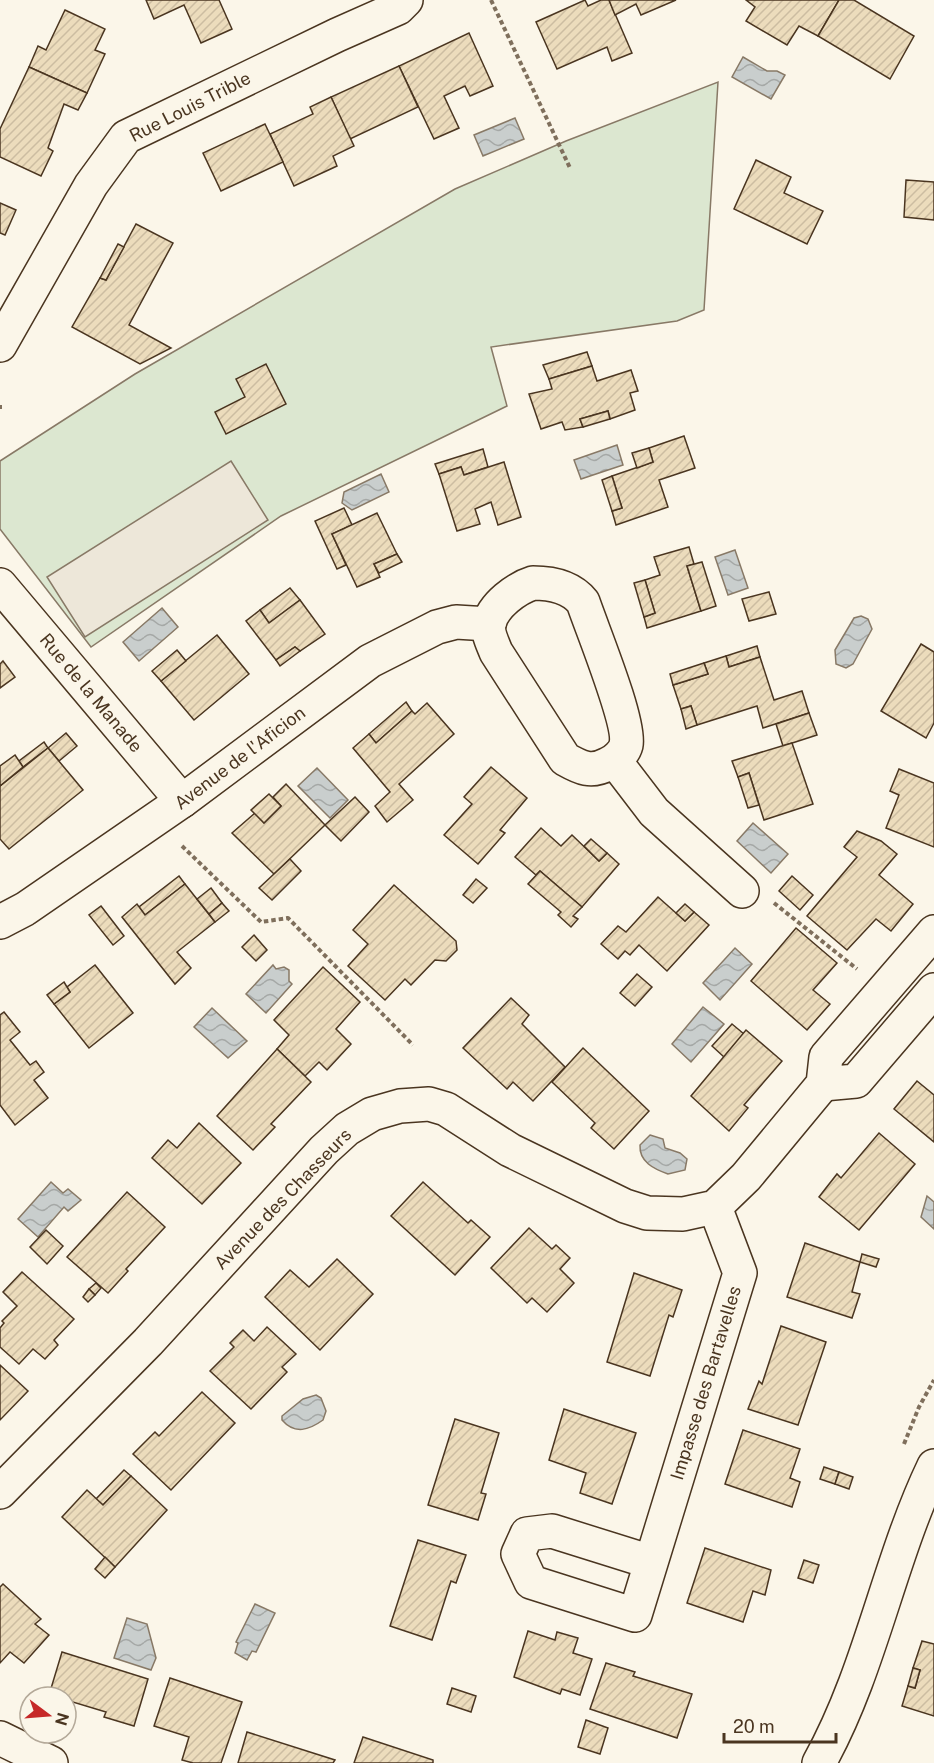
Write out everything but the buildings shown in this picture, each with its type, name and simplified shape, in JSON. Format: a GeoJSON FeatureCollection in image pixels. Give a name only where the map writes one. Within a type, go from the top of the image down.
{"type":"FeatureCollection","features":[{"type":"Feature","properties":{"kind":"street","name":"Rue Louis Trible"},"geometry":{"type":"LineString","coordinates":[[0,345],[91,185],[126,137],[337,34],[398,8],[406,0]]}},
{"type":"Feature","properties":{"kind":"street"},"geometry":{"type":"LineString","coordinates":[[533,583],[551,583],[577,595],[584,602],[625,723],[626,745],[615,761],[598,769],[583,770],[565,759],[496,652],[489,624],[502,603],[523,586],[533,583]]}},
{"type":"Feature","properties":{"kind":"street","name":"Rue de la Manade"},"geometry":{"type":"LineString","coordinates":[[0,585],[182,801]]}},
{"type":"Feature","properties":{"kind":"street","name":"Avenue de l'Aficion"},"geometry":{"type":"LineString","coordinates":[[0,922],[26,909],[182,801],[370,661],[437,627],[456,622],[489,624]]}},
{"type":"Feature","properties":{"kind":"street"},"geometry":{"type":"LineString","coordinates":[[615,761],[654,812],[742,891]]}},
{"type":"Feature","properties":{"kind":"street"},"geometry":{"type":"LineString","coordinates":[[715,1207],[746,1177],[823,1084],[826,1057],[934,932]]}},
{"type":"Feature","properties":{"kind":"street"},"geometry":{"type":"LineString","coordinates":[[823,1084],[856,1081],[934,990]]}},
{"type":"Feature","properties":{"kind":"street","name":"Avenue des Chasseurs"},"geometry":{"type":"LineString","coordinates":[[0,1492],[148,1342],[324,1150],[347,1129],[372,1114],[414,1104],[446,1109],[510,1150],[625,1206],[647,1213],[683,1214],[715,1207]]}},
{"type":"Feature","properties":{"kind":"street","name":"Impasse des Bartavelles"},"geometry":{"type":"LineString","coordinates":[[651,1562],[740,1273],[715,1207]]}},
{"type":"Feature","properties":{"kind":"street"},"geometry":{"type":"LineString","coordinates":[[819,1763],[840,1726],[894,1561],[934,1466]]}},
{"type":"Feature","properties":{"kind":"street"},"geometry":{"type":"LineString","coordinates":[[0,1738],[51,1763]]}},
{"type":"Feature","properties":{"kind":"path"},"geometry":{"type":"LineString","coordinates":[[491,0],[570,168]]}},
{"type":"Feature","properties":{"kind":"path"},"geometry":{"type":"LineString","coordinates":[[155,820],[261,922],[288,918],[412,1045]]}},
{"type":"Feature","properties":{"kind":"path"},"geometry":{"type":"LineString","coordinates":[[742,891],[765,897],[882,990]]}},
{"type":"Feature","properties":{"kind":"green space"},"geometry":{"type":"Polygon","coordinates":[[[718,82],[704,310],[677,321],[491,347],[507,406],[281,516],[91,647],[0,529],[0,461],[135,374],[455,189],[566,141],[718,82]]]}},
{"type":"Feature","properties":{"kind":"shaded area"},"geometry":{"type":"Polygon","coordinates":[[[231,461],[268,520],[85,637],[47,577],[231,461]]]}},
{"type":"Feature","properties":{"kind":"water"},"geometry":{"type":"Polygon","coordinates":[[[743,57],[767,71],[777,71],[785,75],[771,99],[732,77],[743,57]]]}},
{"type":"Feature","properties":{"kind":"water"},"geometry":{"type":"Polygon","coordinates":[[[515,118],[524,139],[483,156],[474,135],[515,118]]]}},
{"type":"Feature","properties":{"kind":"water"},"geometry":{"type":"Polygon","coordinates":[[[617,445],[623,465],[581,479],[574,460],[617,445]]]}},
{"type":"Feature","properties":{"kind":"water"},"geometry":{"type":"Polygon","coordinates":[[[381,474],[389,492],[352,510],[342,503],[344,492],[381,474]]]}},
{"type":"Feature","properties":{"kind":"water"},"geometry":{"type":"Polygon","coordinates":[[[735,550],[748,588],[728,595],[715,557],[735,550]]]}},
{"type":"Feature","properties":{"kind":"water"},"geometry":{"type":"Polygon","coordinates":[[[162,608],[178,627],[139,661],[123,642],[162,608]]]}},
{"type":"Feature","properties":{"kind":"water"},"geometry":{"type":"Polygon","coordinates":[[[861,616],[868,619],[872,629],[853,664],[846,668],[836,664],[835,650],[854,618],[861,616]]]}},
{"type":"Feature","properties":{"kind":"water"},"geometry":{"type":"Polygon","coordinates":[[[317,768],[348,800],[330,818],[298,786],[317,768]]]}},
{"type":"Feature","properties":{"kind":"water"},"geometry":{"type":"Polygon","coordinates":[[[753,823],[788,854],[771,873],[737,841],[753,823]]]}},
{"type":"Feature","properties":{"kind":"water"},"geometry":{"type":"Polygon","coordinates":[[[735,948],[752,964],[720,1000],[703,983],[735,948]]]}},
{"type":"Feature","properties":{"kind":"water"},"geometry":{"type":"Polygon","coordinates":[[[273,965],[276,969],[284,967],[289,970],[289,981],[292,984],[266,1013],[246,994],[273,965]]]}},
{"type":"Feature","properties":{"kind":"water"},"geometry":{"type":"Polygon","coordinates":[[[703,1007],[724,1024],[691,1062],[672,1044],[703,1007]]]}},
{"type":"Feature","properties":{"kind":"water"},"geometry":{"type":"Polygon","coordinates":[[[212,1008],[247,1041],[228,1058],[194,1027],[212,1008]]]}},
{"type":"Feature","properties":{"kind":"water"},"geometry":{"type":"Polygon","coordinates":[[[650,1135],[663,1139],[665,1148],[680,1153],[687,1159],[685,1170],[668,1174],[648,1164],[642,1156],[640,1145],[650,1135]]]}},
{"type":"Feature","properties":{"kind":"water"},"geometry":{"type":"Polygon","coordinates":[[[51,1182],[63,1193],[68,1189],[81,1200],[68,1211],[64,1207],[38,1237],[18,1219],[51,1182]]]}},
{"type":"Feature","properties":{"kind":"water"},"geometry":{"type":"Polygon","coordinates":[[[927,1196],[934,1202],[934,1229],[921,1217],[927,1196]]]}},
{"type":"Feature","properties":{"kind":"water"},"geometry":{"type":"Polygon","coordinates":[[[316,1395],[321,1398],[326,1411],[323,1420],[313,1426],[297,1429],[282,1420],[282,1416],[303,1399],[316,1395]]]}},
{"type":"Feature","properties":{"kind":"water"},"geometry":{"type":"Polygon","coordinates":[[[255,1604],[275,1613],[256,1652],[252,1651],[247,1660],[235,1653],[238,1643],[236,1642],[255,1604]]]}},
{"type":"Feature","properties":{"kind":"water"},"geometry":{"type":"Polygon","coordinates":[[[127,1618],[147,1624],[156,1658],[151,1670],[114,1658],[127,1618]]]}}]}
